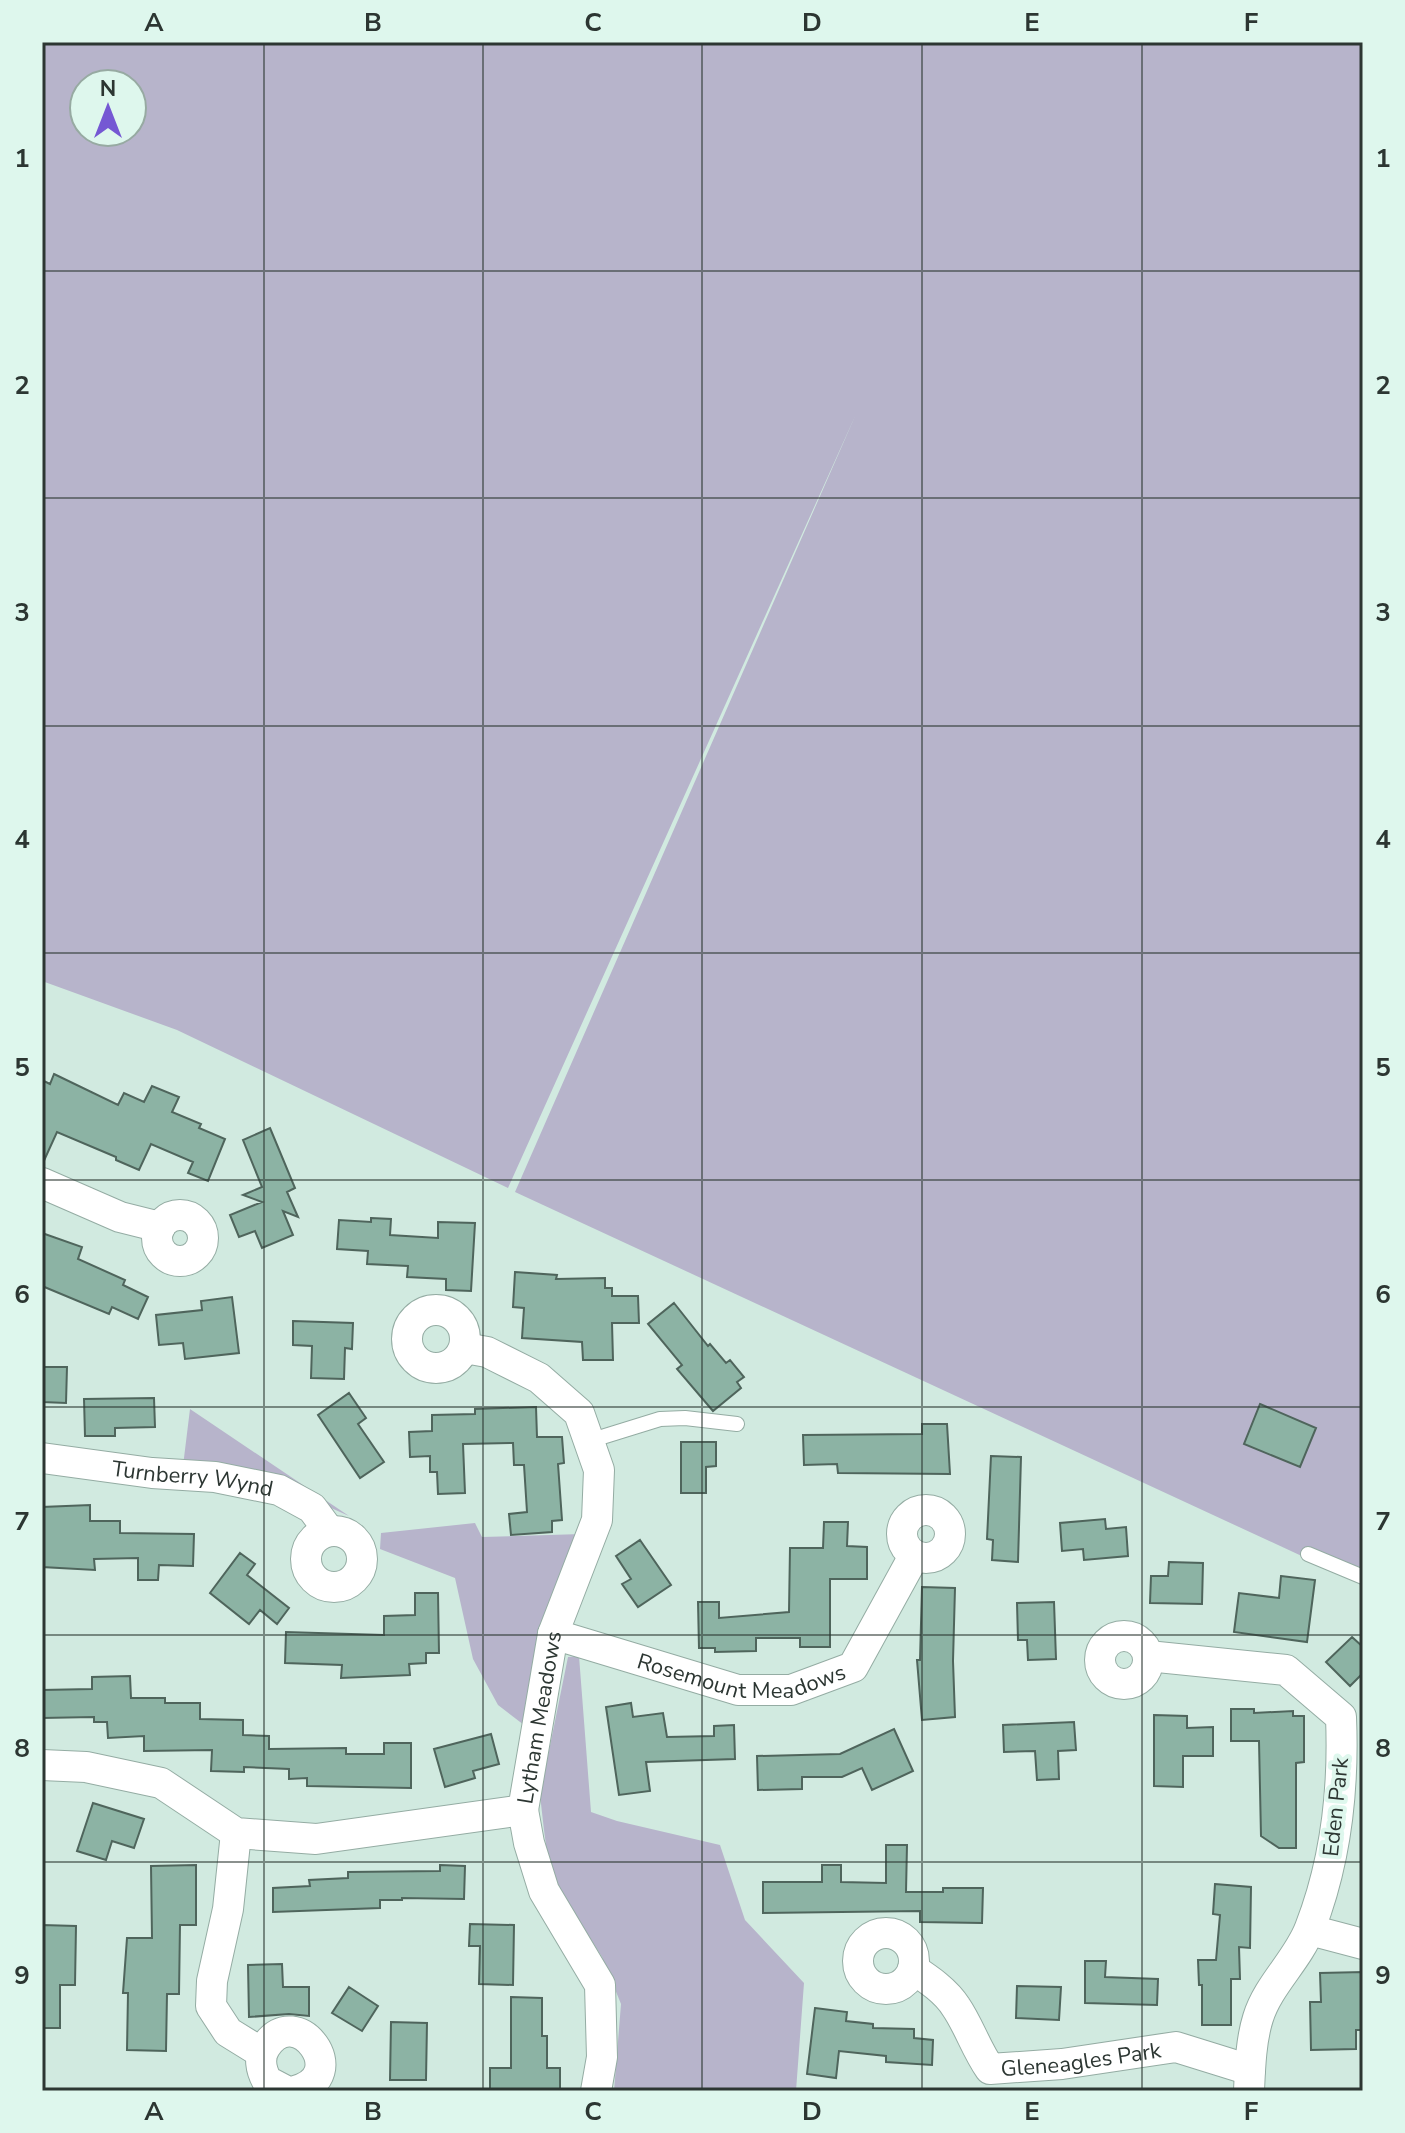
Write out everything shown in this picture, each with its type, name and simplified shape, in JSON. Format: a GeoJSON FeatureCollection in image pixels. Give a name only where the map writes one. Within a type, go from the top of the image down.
{"type":"FeatureCollection","features":[{"type":"Feature","properties":{"kind":"street"},"geometry":{"type":"LineString","coordinates":[[42,1183],[120,1217],[160,1227]]}},
{"type":"Feature","properties":{"kind":"street","name":"Lytham Meadows"},"geometry":{"type":"LineString","coordinates":[[42,1765],[86,1767],[161,1783],[236,1833],[316,1839],[523,1810],[553,1634],[597,1520],[599,1470],[579,1413],[539,1378],[487,1352],[465,1348]]}},
{"type":"Feature","properties":{"kind":"street","name":"Turnberry Wynd"},"geometry":{"type":"LineString","coordinates":[[42,1458],[152,1473],[215,1477],[279,1490],[312,1508],[329,1531]]}},
{"type":"Feature","properties":{"kind":"street","name":"Rosemount Meadows"},"geometry":{"type":"LineString","coordinates":[[553,1634],[738,1690],[791,1690],[853,1667],[914,1556]]}},
{"type":"Feature","properties":{"kind":"street","name":"Eden Park"},"geometry":{"type":"LineString","coordinates":[[1148,1656],[1286,1670],[1341,1717],[1343,1770],[1333,1855],[1310,1930],[1258,2017],[1249,2080]]}},
{"type":"Feature","properties":{"kind":"street"},"geometry":{"type":"LineString","coordinates":[[523,1810],[529,1843],[544,1891],[600,1985],[602,2057],[596,2091]]}},
{"type":"Feature","properties":{"kind":"street"},"geometry":{"type":"LineString","coordinates":[[236,1833],[228,1909],[212,1981],[211,2006],[228,2032],[262,2053]]}},
{"type":"Feature","properties":{"kind":"street"},"geometry":{"type":"LineString","coordinates":[[1310,1930],[1363,1944]]}},
{"type":"Feature","properties":{"kind":"street","name":"Gleneagles Park"},"geometry":{"type":"LineString","coordinates":[[913,1969],[936,1985],[956,2006],[989,2080],[1062,2064],[1176,2047],[1249,2080]]}},
{"type":"Feature","properties":{"kind":"street"},"geometry":{"type":"LineString","coordinates":[[286,2091],[267,2081],[262,2072],[262,2053],[266,2044],[282,2033],[292,2032],[310,2039],[320,2056],[320,2066],[311,2083],[295,2091]]}},
{"type":"Feature","properties":{"kind":"lane"},"geometry":{"type":"LineString","coordinates":[[589,1441],[660,1419],[685,1418],[737,1424]]}},
{"type":"Feature","properties":{"kind":"lane"},"geometry":{"type":"LineString","coordinates":[[1308,1554],[1363,1577]]}},
{"type":"Feature","properties":{"kind":"shaded area"},"geometry":{"type":"Polygon","coordinates":[[[42,42],[1363,42],[1363,1578],[1306,1558],[515,1192],[856,414],[508,1188],[177,1030],[42,981],[42,42]]]}},
{"type":"Feature","properties":{"kind":"shaded area"},"geometry":{"type":"Polygon","coordinates":[[[190,1409],[349,1516],[273,1482],[183,1466],[190,1409]]]}},
{"type":"Feature","properties":{"kind":"shaded area"},"geometry":{"type":"Polygon","coordinates":[[[475,1523],[482,1537],[582,1534],[524,1725],[498,1705],[473,1659],[455,1578],[380,1549],[381,1533],[475,1523]]]}},
{"type":"Feature","properties":{"kind":"shaded area"},"geometry":{"type":"Polygon","coordinates":[[[579,1656],[591,1812],[720,1845],[745,1920],[804,1983],[796,2091],[614,2091],[621,2004],[602,1957],[550,1875],[540,1795],[568,1657],[579,1656]]]}},
{"type":"Feature","properties":{"kind":"building"},"geometry":{"type":"Polygon","coordinates":[[[54,1074],[118,1105],[124,1093],[144,1102],[152,1086],[179,1097],[172,1112],[201,1124],[199,1128],[225,1139],[208,1181],[188,1173],[193,1162],[151,1144],[139,1170],[57,1132],[42,1165],[42,1080],[50,1084],[54,1074]]]}},
{"type":"Feature","properties":{"kind":"building"},"geometry":{"type":"Polygon","coordinates":[[[270,1128],[295,1188],[287,1192],[298,1217],[283,1211],[293,1235],[262,1248],[255,1231],[239,1237],[230,1215],[262,1202],[243,1195],[262,1187],[243,1140],[270,1128]]]}},
{"type":"Feature","properties":{"kind":"building"},"geometry":{"type":"Polygon","coordinates":[[[371,1218],[391,1219],[390,1235],[438,1238],[438,1222],[475,1223],[471,1291],[446,1290],[446,1279],[407,1277],[408,1266],[367,1264],[368,1251],[337,1249],[339,1220],[371,1222],[371,1218]]]}},
{"type":"Feature","properties":{"kind":"building"},"geometry":{"type":"Polygon","coordinates":[[[42,1233],[82,1247],[78,1259],[125,1280],[123,1285],[148,1297],[138,1319],[112,1307],[109,1314],[42,1286],[42,1233]]]}},
{"type":"Feature","properties":{"kind":"building"},"geometry":{"type":"Polygon","coordinates":[[[515,1272],[557,1275],[556,1279],[605,1278],[605,1288],[612,1288],[612,1296],[638,1296],[639,1323],[612,1323],[613,1360],[583,1360],[582,1342],[522,1338],[524,1308],[513,1307],[515,1272]]]}},
{"type":"Feature","properties":{"kind":"building"},"geometry":{"type":"Polygon","coordinates":[[[232,1297],[239,1353],[185,1359],[183,1343],[159,1345],[156,1315],[202,1310],[201,1301],[232,1297]]]}},
{"type":"Feature","properties":{"kind":"building"},"geometry":{"type":"Polygon","coordinates":[[[674,1303],[708,1346],[710,1344],[726,1363],[730,1360],[744,1377],[737,1382],[741,1388],[713,1411],[677,1369],[682,1365],[648,1324],[674,1303]]]}},
{"type":"Feature","properties":{"kind":"building"},"geometry":{"type":"Polygon","coordinates":[[[293,1321],[353,1323],[352,1349],[345,1348],[344,1379],[311,1378],[312,1346],[293,1345],[293,1321]]]}},
{"type":"Feature","properties":{"kind":"building"},"geometry":{"type":"Polygon","coordinates":[[[42,1367],[67,1367],[66,1403],[42,1402],[42,1367]]]}},
{"type":"Feature","properties":{"kind":"building"},"geometry":{"type":"Polygon","coordinates":[[[349,1393],[366,1418],[358,1424],[384,1462],[360,1478],[318,1415],[349,1393]]]}},
{"type":"Feature","properties":{"kind":"building"},"geometry":{"type":"Polygon","coordinates":[[[154,1398],[155,1427],[115,1428],[115,1436],[85,1436],[84,1399],[154,1398]]]}},
{"type":"Feature","properties":{"kind":"building"},"geometry":{"type":"Polygon","coordinates":[[[1260,1404],[1316,1428],[1300,1467],[1244,1444],[1260,1404]]]}},
{"type":"Feature","properties":{"kind":"building"},"geometry":{"type":"Polygon","coordinates":[[[536,1407],[537,1437],[562,1437],[564,1463],[558,1464],[562,1520],[552,1521],[552,1532],[511,1535],[509,1514],[527,1512],[524,1465],[514,1465],[513,1443],[463,1444],[465,1493],[438,1494],[437,1472],[430,1472],[430,1456],[410,1457],[409,1432],[432,1431],[432,1415],[475,1414],[475,1409],[536,1407]]]}},
{"type":"Feature","properties":{"kind":"building"},"geometry":{"type":"Polygon","coordinates":[[[922,1424],[947,1424],[950,1474],[838,1473],[837,1464],[804,1465],[803,1435],[922,1434],[922,1424]]]}},
{"type":"Feature","properties":{"kind":"building"},"geometry":{"type":"Polygon","coordinates":[[[681,1442],[716,1442],[716,1466],[706,1467],[706,1493],[681,1493],[681,1442]]]}},
{"type":"Feature","properties":{"kind":"building"},"geometry":{"type":"Polygon","coordinates":[[[991,1456],[1021,1457],[1018,1562],[992,1560],[993,1540],[987,1539],[991,1456]]]}},
{"type":"Feature","properties":{"kind":"building"},"geometry":{"type":"Polygon","coordinates":[[[90,1505],[90,1521],[120,1521],[120,1533],[194,1534],[193,1566],[159,1565],[158,1580],[138,1580],[138,1558],[94,1559],[95,1570],[42,1567],[42,1507],[90,1505]]]}},
{"type":"Feature","properties":{"kind":"building"},"geometry":{"type":"Polygon","coordinates":[[[1105,1519],[1106,1529],[1126,1527],[1128,1556],[1084,1560],[1083,1549],[1062,1551],[1060,1523],[1105,1519]]]}},
{"type":"Feature","properties":{"kind":"building"},"geometry":{"type":"Polygon","coordinates":[[[824,1522],[848,1522],[847,1546],[867,1547],[867,1579],[830,1579],[830,1647],[800,1647],[800,1638],[756,1638],[756,1651],[715,1652],[715,1648],[699,1648],[698,1602],[719,1602],[719,1618],[789,1612],[790,1548],[823,1548],[824,1522]]]}},
{"type":"Feature","properties":{"kind":"building"},"geometry":{"type":"Polygon","coordinates":[[[640,1540],[671,1585],[638,1607],[622,1584],[631,1579],[616,1556],[640,1540]]]}},
{"type":"Feature","properties":{"kind":"building"},"geometry":{"type":"Polygon","coordinates":[[[240,1553],[255,1564],[247,1575],[289,1608],[277,1624],[260,1610],[249,1624],[210,1593],[240,1553]]]}},
{"type":"Feature","properties":{"kind":"building"},"geometry":{"type":"Polygon","coordinates":[[[1169,1562],[1203,1563],[1202,1604],[1150,1603],[1151,1576],[1168,1576],[1169,1562]]]}},
{"type":"Feature","properties":{"kind":"building"},"geometry":{"type":"Polygon","coordinates":[[[1281,1576],[1315,1580],[1307,1642],[1234,1632],[1239,1593],[1279,1598],[1281,1576]]]}},
{"type":"Feature","properties":{"kind":"building"},"geometry":{"type":"Polygon","coordinates":[[[922,1587],[955,1588],[955,1717],[922,1720],[917,1660],[920,1660],[922,1587]]]}},
{"type":"Feature","properties":{"kind":"building"},"geometry":{"type":"Polygon","coordinates":[[[415,1593],[438,1593],[439,1653],[426,1653],[426,1663],[409,1664],[410,1675],[341,1678],[342,1665],[285,1663],[286,1632],[384,1635],[384,1616],[415,1615],[415,1593]]]}},
{"type":"Feature","properties":{"kind":"building"},"geometry":{"type":"Polygon","coordinates":[[[1054,1602],[1056,1659],[1028,1660],[1027,1640],[1018,1640],[1017,1603],[1054,1602]]]}},
{"type":"Feature","properties":{"kind":"building"},"geometry":{"type":"Polygon","coordinates":[[[1352,1637],[1363,1647],[1363,1673],[1350,1686],[1326,1662],[1352,1637]]]}},
{"type":"Feature","properties":{"kind":"building"},"geometry":{"type":"Polygon","coordinates":[[[130,1676],[131,1698],[165,1698],[165,1703],[200,1703],[200,1719],[243,1720],[243,1735],[269,1736],[269,1749],[346,1748],[346,1754],[384,1754],[384,1743],[411,1743],[411,1788],[307,1786],[307,1778],[289,1779],[289,1769],[244,1767],[244,1772],[211,1771],[212,1750],[144,1751],[144,1736],[108,1738],[107,1722],[94,1722],[94,1717],[42,1718],[42,1690],[92,1689],[92,1677],[130,1676]]]}},
{"type":"Feature","properties":{"kind":"building"},"geometry":{"type":"Polygon","coordinates":[[[631,1703],[633,1717],[663,1713],[667,1737],[714,1736],[714,1726],[734,1725],[735,1759],[646,1762],[650,1791],[619,1795],[606,1707],[631,1703]]]}},
{"type":"Feature","properties":{"kind":"building"},"geometry":{"type":"Polygon","coordinates":[[[1231,1709],[1254,1709],[1254,1713],[1293,1711],[1293,1716],[1304,1716],[1304,1762],[1296,1763],[1296,1848],[1279,1848],[1261,1836],[1259,1741],[1231,1741],[1231,1709]]]}},
{"type":"Feature","properties":{"kind":"building"},"geometry":{"type":"Polygon","coordinates":[[[1154,1715],[1187,1716],[1187,1728],[1213,1727],[1213,1756],[1183,1756],[1183,1787],[1154,1786],[1154,1715]]]}},
{"type":"Feature","properties":{"kind":"building"},"geometry":{"type":"Polygon","coordinates":[[[1074,1722],[1076,1750],[1058,1751],[1059,1779],[1037,1780],[1035,1751],[1004,1752],[1003,1725],[1074,1722]]]}},
{"type":"Feature","properties":{"kind":"building"},"geometry":{"type":"Polygon","coordinates":[[[894,1729],[913,1771],[872,1790],[862,1768],[842,1777],[802,1777],[802,1789],[758,1790],[757,1756],[840,1754],[894,1729]]]}},
{"type":"Feature","properties":{"kind":"building"},"geometry":{"type":"Polygon","coordinates":[[[491,1734],[499,1764],[473,1771],[475,1778],[445,1787],[434,1749],[491,1734]]]}},
{"type":"Feature","properties":{"kind":"building"},"geometry":{"type":"Polygon","coordinates":[[[93,1803],[144,1819],[134,1848],[112,1841],[106,1860],[77,1851],[93,1803]]]}},
{"type":"Feature","properties":{"kind":"building"},"geometry":{"type":"Polygon","coordinates":[[[886,1845],[907,1845],[906,1892],[983,1888],[982,1923],[920,1922],[920,1911],[763,1913],[763,1882],[822,1882],[822,1865],[841,1865],[841,1882],[886,1883],[886,1845]]]}},
{"type":"Feature","properties":{"kind":"building"},"geometry":{"type":"Polygon","coordinates":[[[196,1865],[196,1925],[180,1925],[179,1994],[167,1994],[166,2051],[127,2050],[128,1993],[123,1993],[127,1938],[152,1938],[151,1866],[196,1865]]]}},
{"type":"Feature","properties":{"kind":"building"},"geometry":{"type":"Polygon","coordinates":[[[440,1865],[465,1866],[464,1899],[402,1898],[380,1900],[380,1908],[273,1912],[273,1888],[310,1886],[309,1880],[348,1878],[348,1872],[440,1871],[440,1865]]]}},
{"type":"Feature","properties":{"kind":"building"},"geometry":{"type":"Polygon","coordinates":[[[1215,1884],[1251,1887],[1250,1948],[1239,1947],[1240,1979],[1231,1979],[1231,2025],[1202,2025],[1202,1985],[1199,1985],[1198,1960],[1216,1960],[1220,1915],[1213,1914],[1215,1884]]]}},
{"type":"Feature","properties":{"kind":"building"},"geometry":{"type":"Polygon","coordinates":[[[470,1924],[514,1925],[513,1985],[479,1984],[480,1946],[469,1946],[470,1924]]]}},
{"type":"Feature","properties":{"kind":"building"},"geometry":{"type":"Polygon","coordinates":[[[42,1925],[76,1926],[75,1985],[60,1985],[60,2028],[42,2028],[42,1925]]]}},
{"type":"Feature","properties":{"kind":"building"},"geometry":{"type":"Polygon","coordinates":[[[1085,1961],[1106,1961],[1105,1977],[1158,1979],[1157,2005],[1085,2003],[1085,1961]]]}},
{"type":"Feature","properties":{"kind":"building"},"geometry":{"type":"Polygon","coordinates":[[[282,1964],[283,1987],[309,1987],[309,2016],[249,2017],[248,1965],[282,1964]]]}},
{"type":"Feature","properties":{"kind":"building"},"geometry":{"type":"Polygon","coordinates":[[[1363,1972],[1363,2030],[1356,2030],[1356,2049],[1311,2050],[1310,2002],[1321,2002],[1320,1973],[1363,1972]]]}},
{"type":"Feature","properties":{"kind":"building"},"geometry":{"type":"Polygon","coordinates":[[[1017,1986],[1061,1987],[1059,2020],[1016,2018],[1017,1986]]]}},
{"type":"Feature","properties":{"kind":"building"},"geometry":{"type":"Polygon","coordinates":[[[349,1987],[378,2006],[362,2031],[332,2013],[349,1987]]]}},
{"type":"Feature","properties":{"kind":"building"},"geometry":{"type":"Polygon","coordinates":[[[511,1997],[542,1998],[542,2036],[547,2036],[547,2068],[560,2068],[560,2091],[490,2091],[490,2068],[511,2068],[511,1997]]]}},
{"type":"Feature","properties":{"kind":"building"},"geometry":{"type":"Polygon","coordinates":[[[815,2008],[847,2012],[846,2021],[873,2024],[873,2028],[914,2029],[914,2038],[933,2040],[932,2065],[886,2062],[886,2056],[839,2051],[836,2078],[807,2074],[815,2008]]]}},
{"type":"Feature","properties":{"kind":"building"},"geometry":{"type":"Polygon","coordinates":[[[391,2022],[427,2023],[426,2080],[390,2080],[391,2022]]]}}]}
